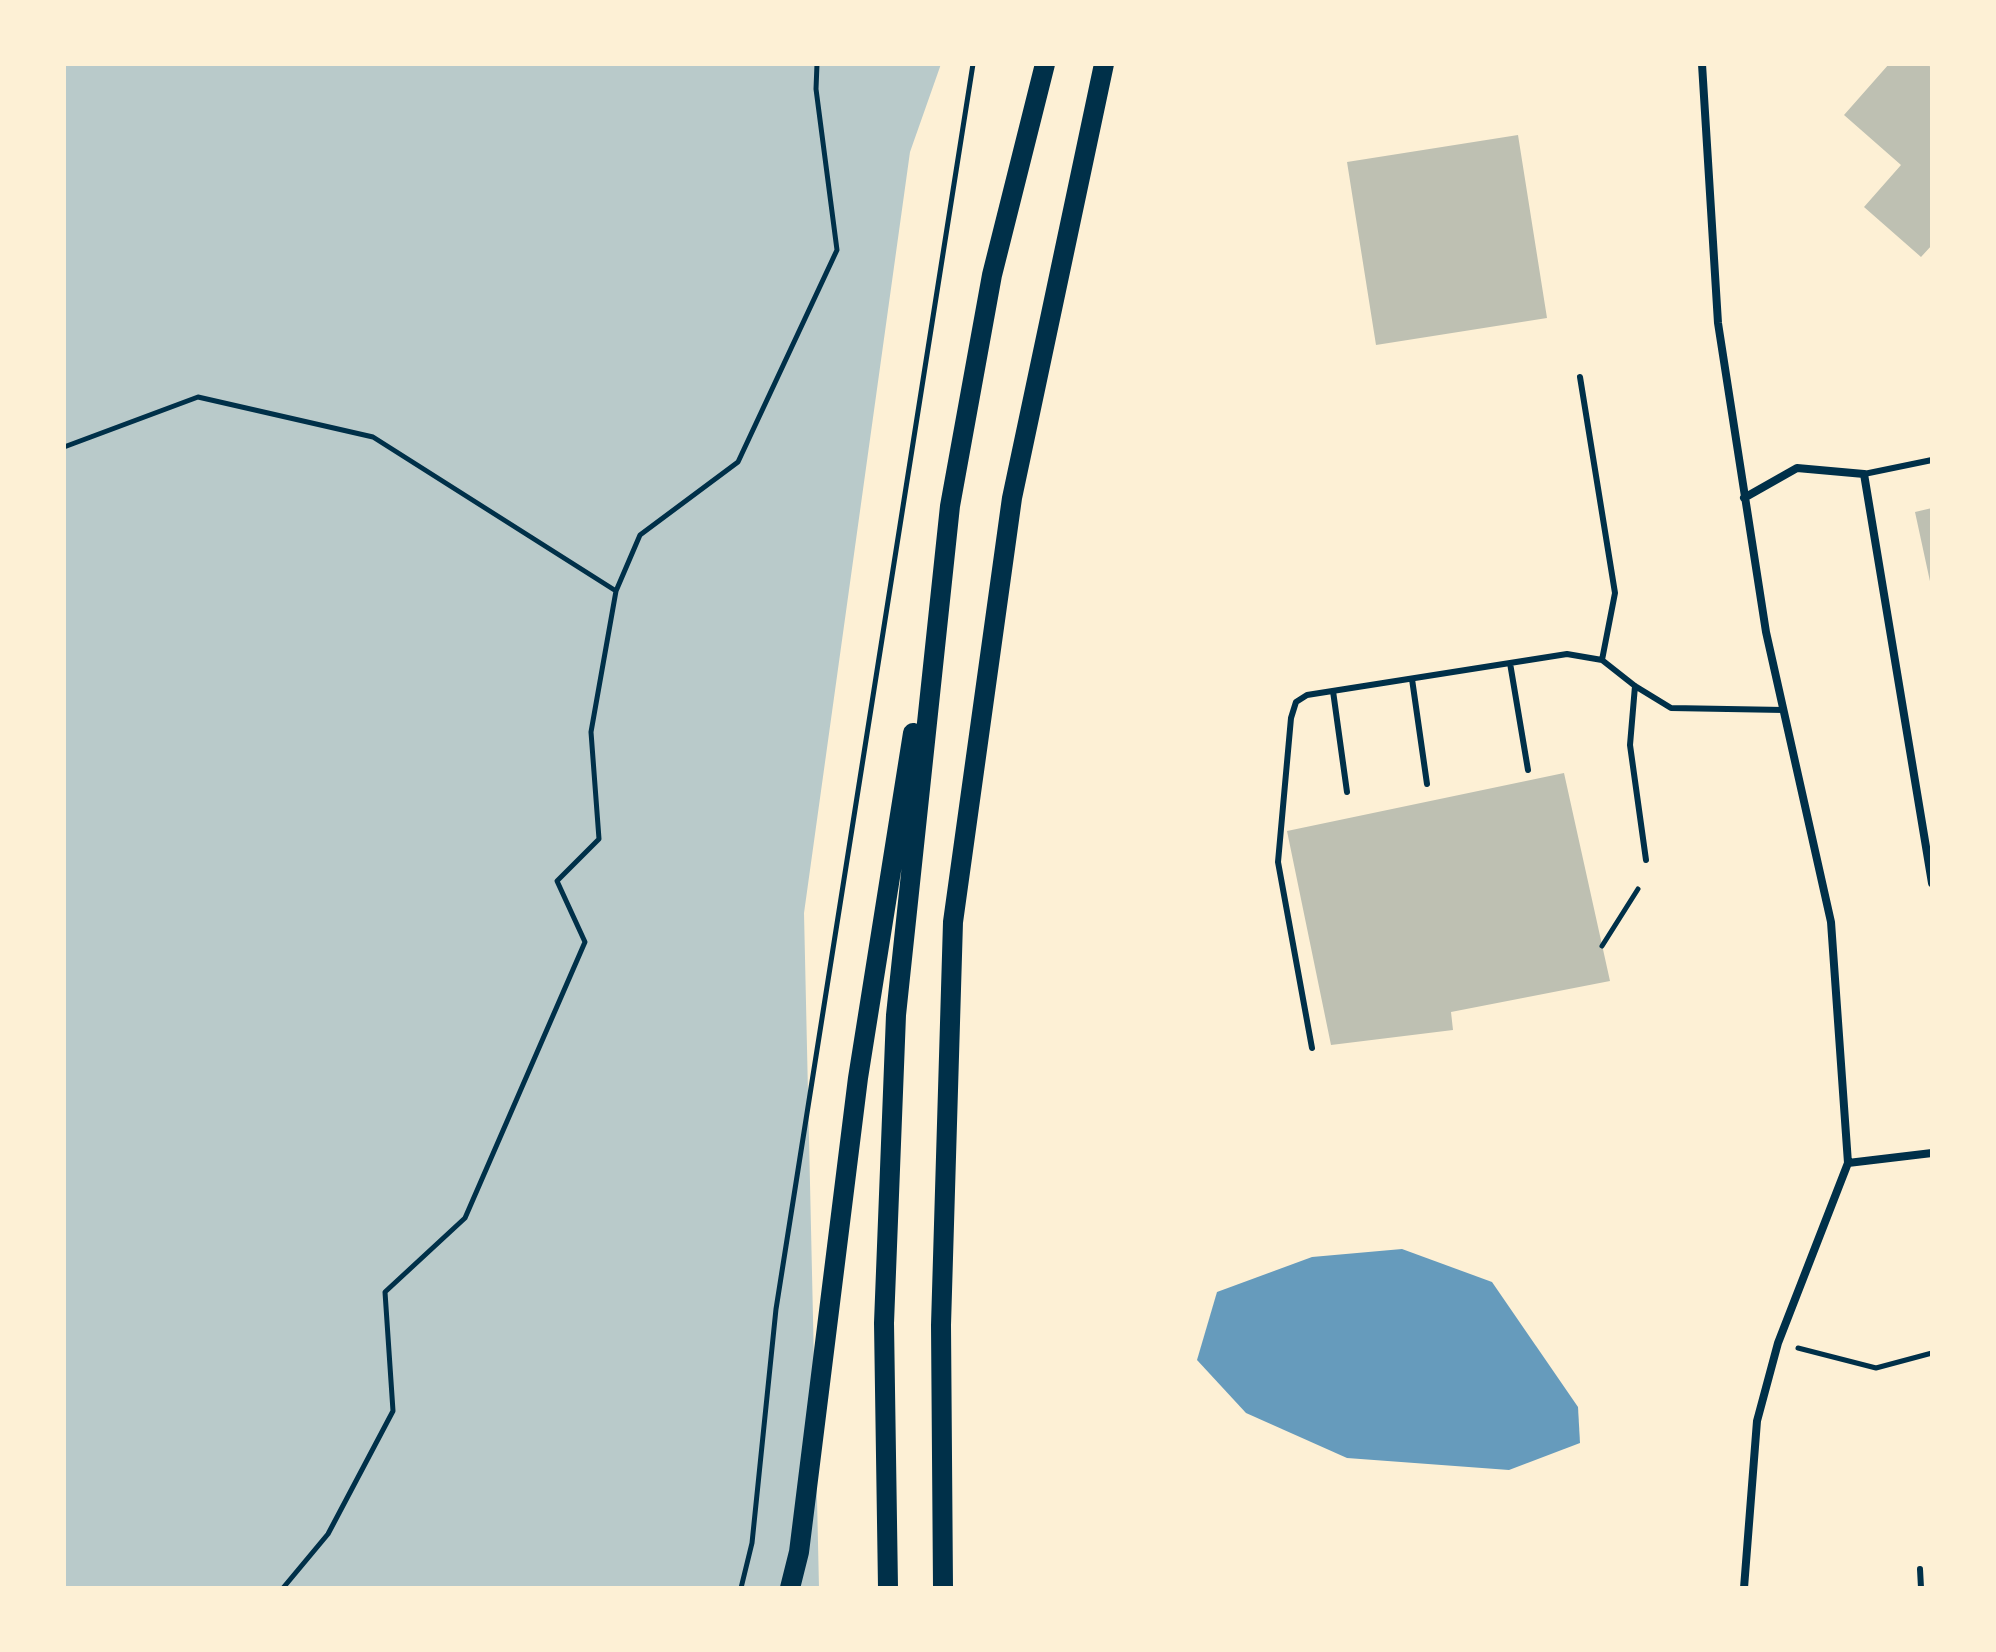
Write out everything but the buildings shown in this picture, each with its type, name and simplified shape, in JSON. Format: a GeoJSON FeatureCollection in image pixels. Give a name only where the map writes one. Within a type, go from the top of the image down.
{"type":"FeatureCollection","features":[{"type":"Feature","properties":{"kind":"main road"},"geometry":{"type":"LineString","coordinates":[[790,1588],[799,1552],[858,1078],[950,506],[992,275],[1045,64]]}},
{"type":"Feature","properties":{"kind":"main road"},"geometry":{"type":"LineString","coordinates":[[943,1588],[941,1325],[953,922],[1012,498],[1104,64]]}},
{"type":"Feature","properties":{"kind":"main road"},"geometry":{"type":"LineString","coordinates":[[888,1588],[884,1323],[896,1015],[950,506]]}},
{"type":"Feature","properties":{"kind":"street"},"geometry":{"type":"LineString","coordinates":[[1702,64],[1718,323],[1744,498],[1784,710],[1831,922],[1848,1163],[1778,1343],[1757,1421],[1744,1588]]}},
{"type":"Feature","properties":{"kind":"street"},"geometry":{"type":"LineString","coordinates":[[1744,498],[1797,468],[1864,474],[1932,883]]}},
{"type":"Feature","properties":{"kind":"street"},"geometry":{"type":"LineString","coordinates":[[1848,1163],[1932,1153]]}},
{"type":"Feature","properties":{"kind":"lane"},"geometry":{"type":"LineString","coordinates":[[1580,377],[1615,593],[1602,660]]}},
{"type":"Feature","properties":{"kind":"lane"},"geometry":{"type":"LineString","coordinates":[[1864,474],[1932,460]]}},
{"type":"Feature","properties":{"kind":"lane"},"geometry":{"type":"LineString","coordinates":[[1312,1048],[1280,882],[1279,839],[1291,718],[1296,702],[1307,695],[1567,654],[1602,660],[1635,686],[1671,708],[1784,710]]}},
{"type":"Feature","properties":{"kind":"lane"},"geometry":{"type":"LineString","coordinates":[[1510,663],[1528,770]]}},
{"type":"Feature","properties":{"kind":"lane"},"geometry":{"type":"LineString","coordinates":[[1412,679],[1427,784]]}},
{"type":"Feature","properties":{"kind":"lane"},"geometry":{"type":"LineString","coordinates":[[1635,686],[1630,745],[1646,860]]}},
{"type":"Feature","properties":{"kind":"lane"},"geometry":{"type":"LineString","coordinates":[[1333,691],[1347,792]]}},
{"type":"Feature","properties":{"kind":"lane"},"geometry":{"type":"LineString","coordinates":[[1920,1569],[1921,1588]]}},
{"type":"Feature","properties":{"kind":"path"},"geometry":{"type":"LineString","coordinates":[[283,1588],[328,1534],[393,1411],[385,1292],[465,1218],[585,942],[557,881],[599,839],[591,732],[616,591],[640,535],[738,462],[837,250],[816,89],[817,64]]}},
{"type":"Feature","properties":{"kind":"path"},"geometry":{"type":"LineString","coordinates":[[741,1588],[752,1543],[776,1309],[973,64]]}},
{"type":"Feature","properties":{"kind":"path"},"geometry":{"type":"LineString","coordinates":[[64,447],[198,397],[373,437],[616,591]]}},
{"type":"Feature","properties":{"kind":"path"},"geometry":{"type":"LineString","coordinates":[[1602,946],[1638,889]]}},
{"type":"Feature","properties":{"kind":"path"},"geometry":{"type":"LineString","coordinates":[[1778,1343],[1876,1368],[1932,1353]]}},
{"type":"Feature","properties":{"kind":"shaded area"},"geometry":{"type":"Polygon","coordinates":[[[64,64],[941,64],[910,152],[804,913],[819,1588],[64,1588],[64,64]]]}},
{"type":"Feature","properties":{"kind":"water"},"geometry":{"type":"Polygon","coordinates":[[[1402,1249],[1492,1282],[1578,1407],[1580,1443],[1509,1470],[1347,1458],[1246,1413],[1197,1360],[1217,1292],[1312,1257],[1402,1249]]]}}]}
